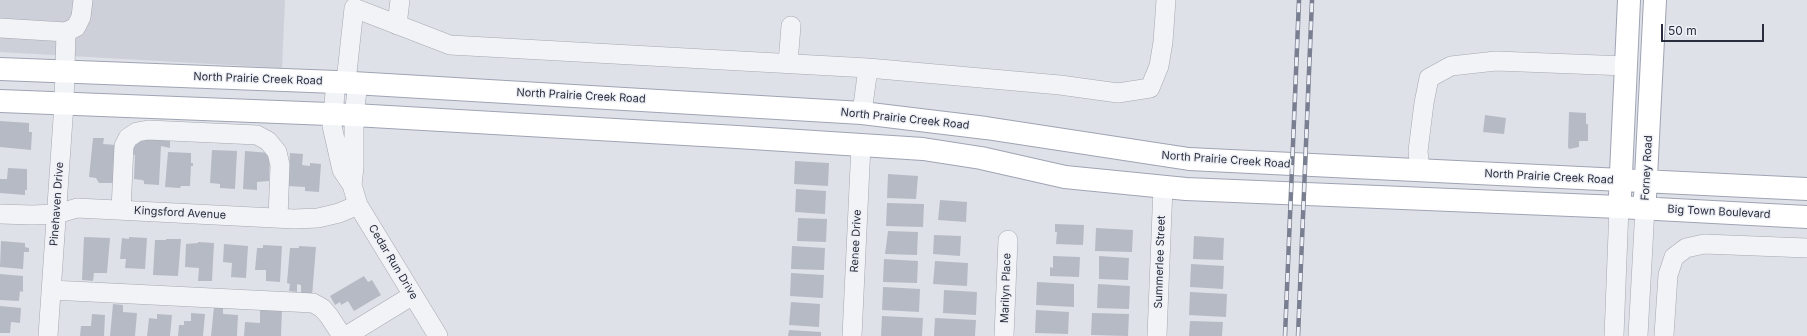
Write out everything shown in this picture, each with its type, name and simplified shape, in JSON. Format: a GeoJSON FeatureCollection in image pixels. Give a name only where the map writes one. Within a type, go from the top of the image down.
{"type":"FeatureCollection","features":[{"type":"Feature","properties":{"kind":"main road","name":"Forney Road"},"geometry":{"type":"LineString","coordinates":[[1629,0],[1621,180],[1632,208]]}},
{"type":"Feature","properties":{"kind":"main road","name":"Forney Road"},"geometry":{"type":"LineString","coordinates":[[1632,208],[1646,182],[1655,0]]}},
{"type":"Feature","properties":{"kind":"main road","name":"North Prairie Creek Road"},"geometry":{"type":"LineString","coordinates":[[0,69],[346,83],[862,113],[986,128],[1189,159],[1807,189]]}},
{"type":"Feature","properties":{"kind":"main road"},"geometry":{"type":"LineString","coordinates":[[587,128],[589,96]]}},
{"type":"Feature","properties":{"kind":"main road"},"geometry":{"type":"LineString","coordinates":[[0,102],[354,115],[923,149],[980,158],[1066,177],[1163,187],[1632,208]]}},
{"type":"Feature","properties":{"kind":"main road"},"geometry":{"type":"LineString","coordinates":[[860,145],[862,113]]}},
{"type":"Feature","properties":{"kind":"main road"},"geometry":{"type":"LineString","coordinates":[[1419,199],[1420,171]]}},
{"type":"Feature","properties":{"kind":"main road","name":"Big Town Boulevard"},"geometry":{"type":"LineString","coordinates":[[1632,208],[1807,218]]}},
{"type":"Feature","properties":{"kind":"street"},"geometry":{"type":"LineString","coordinates":[[0,28],[66,32],[76,27],[79,22],[83,0]]}},
{"type":"Feature","properties":{"kind":"street"},"geometry":{"type":"LineString","coordinates":[[397,24],[400,0]]}},
{"type":"Feature","properties":{"kind":"street"},"geometry":{"type":"LineString","coordinates":[[352,186],[342,170],[332,126],[333,115],[346,83],[354,8],[450,45],[868,68],[1060,85],[1118,93],[1150,88],[1159,66],[1163,42],[1166,0]]}},
{"type":"Feature","properties":{"kind":"street"},"geometry":{"type":"LineString","coordinates":[[788,63],[791,26]]}},
{"type":"Feature","properties":{"kind":"street","name":"Pinehaven Drive"},"geometry":{"type":"LineString","coordinates":[[48,336],[64,104],[66,32]]}},
{"type":"Feature","properties":{"kind":"street"},"geometry":{"type":"LineString","coordinates":[[1420,171],[1418,151],[1424,103],[1429,78],[1451,66],[1496,61],[1626,66]]}},
{"type":"Feature","properties":{"kind":"street"},"geometry":{"type":"LineString","coordinates":[[862,113],[868,68]]}},
{"type":"Feature","properties":{"kind":"street"},"geometry":{"type":"LineString","coordinates":[[346,83],[354,115],[354,167],[352,186]]}},
{"type":"Feature","properties":{"kind":"street"},"geometry":{"type":"LineString","coordinates":[[121,210],[124,146],[128,138],[137,132],[148,130],[257,135],[268,141],[276,152],[280,165],[278,218]]}},
{"type":"Feature","properties":{"kind":"street","name":"Renee Drive"},"geometry":{"type":"LineString","coordinates":[[852,336],[860,145]]}},
{"type":"Feature","properties":{"kind":"street","name":"Cedar Run Drive"},"geometry":{"type":"LineString","coordinates":[[352,186],[358,205],[438,336]]}},
{"type":"Feature","properties":{"kind":"street","name":"Summerlee Street"},"geometry":{"type":"LineString","coordinates":[[1157,336],[1163,187]]}},
{"type":"Feature","properties":{"kind":"street","name":"Kingsford Avenue"},"geometry":{"type":"LineString","coordinates":[[0,214],[32,216],[57,214],[77,208],[278,218],[318,218],[339,213],[358,205]]}},
{"type":"Feature","properties":{"kind":"street","name":"Forney Road"},"geometry":{"type":"LineString","coordinates":[[1614,336],[1632,208]]}},
{"type":"Feature","properties":{"kind":"street","name":"Forney Road"},"geometry":{"type":"LineString","coordinates":[[1632,208],[1638,336]]}},
{"type":"Feature","properties":{"kind":"street","name":"Marilyn Place"},"geometry":{"type":"LineString","coordinates":[[1004,336],[1008,240]]}},
{"type":"Feature","properties":{"kind":"street"},"geometry":{"type":"LineString","coordinates":[[1664,335],[1668,274],[1674,257],[1686,248],[1704,244],[1807,248]]}},
{"type":"Feature","properties":{"kind":"street"},"geometry":{"type":"LineString","coordinates":[[51,290],[313,303],[322,308],[342,336]]}},
{"type":"Feature","properties":{"kind":"street"},"geometry":{"type":"LineString","coordinates":[[346,336],[413,295]]}},
{"type":"Feature","properties":{"kind":"shaded area"},"geometry":{"type":"Polygon","coordinates":[[[0,0],[285,0],[282,68],[0,52],[0,0]]]}},
{"type":"Feature","properties":{"kind":"building"},"geometry":{"type":"Polygon","coordinates":[[[1569,112],[1586,113],[1586,124],[1588,124],[1588,141],[1579,141],[1579,147],[1569,149],[1568,147],[1569,112]]]}},
{"type":"Feature","properties":{"kind":"building"},"geometry":{"type":"Polygon","coordinates":[[[1485,115],[1506,118],[1504,134],[1483,132],[1485,115]]]}},
{"type":"Feature","properties":{"kind":"building"},"geometry":{"type":"Polygon","coordinates":[[[0,121],[29,123],[29,132],[32,132],[31,150],[0,147],[0,121]]]}},
{"type":"Feature","properties":{"kind":"building"},"geometry":{"type":"Polygon","coordinates":[[[93,138],[104,138],[103,144],[116,145],[114,183],[99,183],[96,178],[89,177],[93,138]]]}},
{"type":"Feature","properties":{"kind":"building"},"geometry":{"type":"Polygon","coordinates":[[[136,139],[170,140],[170,148],[161,146],[159,185],[144,184],[144,181],[142,180],[134,179],[135,155],[130,154],[131,145],[135,146],[136,139]]]}},
{"type":"Feature","properties":{"kind":"building"},"geometry":{"type":"Polygon","coordinates":[[[212,150],[237,151],[235,189],[220,188],[220,184],[210,183],[212,150]]]}},
{"type":"Feature","properties":{"kind":"building"},"geometry":{"type":"Polygon","coordinates":[[[245,151],[270,153],[269,181],[257,182],[257,190],[243,189],[245,151]]]}},
{"type":"Feature","properties":{"kind":"building"},"geometry":{"type":"Polygon","coordinates":[[[168,152],[191,153],[191,163],[193,163],[193,166],[191,166],[190,186],[181,186],[180,188],[165,187],[168,152]]]}},
{"type":"Feature","properties":{"kind":"building"},"geometry":{"type":"Polygon","coordinates":[[[290,153],[303,154],[302,165],[310,166],[310,163],[321,164],[319,192],[305,191],[305,187],[288,186],[290,153]]]}},
{"type":"Feature","properties":{"kind":"building"},"geometry":{"type":"Polygon","coordinates":[[[795,161],[829,163],[828,186],[794,184],[795,161]]]}},
{"type":"Feature","properties":{"kind":"building"},"geometry":{"type":"Polygon","coordinates":[[[8,168],[27,169],[27,190],[25,190],[25,195],[0,193],[0,179],[7,179],[8,168]]]}},
{"type":"Feature","properties":{"kind":"building"},"geometry":{"type":"Polygon","coordinates":[[[888,174],[918,176],[916,199],[887,198],[888,174]]]}},
{"type":"Feature","properties":{"kind":"building"},"geometry":{"type":"Polygon","coordinates":[[[796,189],[826,191],[825,214],[795,212],[796,189]]]}},
{"type":"Feature","properties":{"kind":"building"},"geometry":{"type":"Polygon","coordinates":[[[940,200],[967,202],[966,222],[938,220],[940,200]]]}},
{"type":"Feature","properties":{"kind":"building"},"geometry":{"type":"Polygon","coordinates":[[[887,203],[924,204],[923,227],[886,226],[887,203]]]}},
{"type":"Feature","properties":{"kind":"building"},"geometry":{"type":"Polygon","coordinates":[[[798,218],[827,219],[826,242],[797,241],[798,218]]]}},
{"type":"Feature","properties":{"kind":"building"},"geometry":{"type":"Polygon","coordinates":[[[1055,224],[1084,225],[1083,245],[1056,244],[1057,232],[1055,232],[1055,224]]]}},
{"type":"Feature","properties":{"kind":"building"},"geometry":{"type":"Polygon","coordinates":[[[1096,228],[1133,230],[1132,252],[1095,251],[1096,228]]]}},
{"type":"Feature","properties":{"kind":"building"},"geometry":{"type":"Polygon","coordinates":[[[888,231],[918,232],[917,255],[885,254],[888,231]]]}},
{"type":"Feature","properties":{"kind":"building"},"geometry":{"type":"Polygon","coordinates":[[[934,235],[961,236],[960,256],[933,254],[934,235]]]}},
{"type":"Feature","properties":{"kind":"building"},"geometry":{"type":"Polygon","coordinates":[[[1194,236],[1224,238],[1223,260],[1193,259],[1194,236]]]}},
{"type":"Feature","properties":{"kind":"building"},"geometry":{"type":"Polygon","coordinates":[[[84,237],[110,238],[107,273],[94,273],[93,281],[82,280],[84,237]]]}},
{"type":"Feature","properties":{"kind":"building"},"geometry":{"type":"Polygon","coordinates":[[[129,237],[147,238],[145,269],[125,268],[126,259],[120,259],[122,238],[129,239],[129,237]]]}},
{"type":"Feature","properties":{"kind":"building"},"geometry":{"type":"Polygon","coordinates":[[[181,239],[178,276],[153,275],[155,240],[181,239]]]}},
{"type":"Feature","properties":{"kind":"building"},"geometry":{"type":"Polygon","coordinates":[[[1,241],[25,243],[25,247],[29,248],[29,252],[24,252],[23,269],[0,267],[1,241]]]}},
{"type":"Feature","properties":{"kind":"building"},"geometry":{"type":"Polygon","coordinates":[[[198,242],[214,243],[212,281],[198,281],[199,268],[185,267],[186,244],[198,242]]]}},
{"type":"Feature","properties":{"kind":"building"},"geometry":{"type":"Polygon","coordinates":[[[224,244],[248,246],[246,278],[231,277],[232,263],[223,262],[224,244]]]}},
{"type":"Feature","properties":{"kind":"building"},"geometry":{"type":"Polygon","coordinates":[[[263,245],[282,246],[280,282],[266,281],[266,270],[255,270],[257,248],[263,248],[263,245]]]}},
{"type":"Feature","properties":{"kind":"building"},"geometry":{"type":"Polygon","coordinates":[[[299,246],[316,247],[312,296],[301,295],[301,285],[297,284],[297,292],[289,291],[290,284],[287,283],[290,248],[299,248],[299,246]]]}},
{"type":"Feature","properties":{"kind":"building"},"geometry":{"type":"Polygon","coordinates":[[[792,246],[825,248],[824,270],[791,269],[792,246]]]}},
{"type":"Feature","properties":{"kind":"building"},"geometry":{"type":"Polygon","coordinates":[[[1053,256],[1080,257],[1079,277],[1050,276],[1050,267],[1053,268],[1053,256]]]}},
{"type":"Feature","properties":{"kind":"building"},"geometry":{"type":"Polygon","coordinates":[[[1099,256],[1129,258],[1128,280],[1099,279],[1099,256]]]}},
{"type":"Feature","properties":{"kind":"building"},"geometry":{"type":"Polygon","coordinates":[[[884,259],[918,261],[917,283],[883,282],[884,259]]]}},
{"type":"Feature","properties":{"kind":"building"},"geometry":{"type":"Polygon","coordinates":[[[935,261],[968,263],[967,286],[933,284],[935,261]]]}},
{"type":"Feature","properties":{"kind":"building"},"geometry":{"type":"Polygon","coordinates":[[[1191,264],[1224,266],[1223,289],[1190,287],[1191,264]]]}},
{"type":"Feature","properties":{"kind":"building"},"geometry":{"type":"Polygon","coordinates":[[[791,273],[824,275],[823,298],[790,296],[791,273]]]}},
{"type":"Feature","properties":{"kind":"building"},"geometry":{"type":"Polygon","coordinates":[[[0,274],[23,276],[23,292],[20,291],[19,301],[0,300],[0,274]]]}},
{"type":"Feature","properties":{"kind":"building"},"geometry":{"type":"Polygon","coordinates":[[[364,276],[368,282],[372,280],[381,295],[354,311],[348,301],[341,305],[340,302],[335,305],[330,296],[364,276]]]}},
{"type":"Feature","properties":{"kind":"building"},"geometry":{"type":"Polygon","coordinates":[[[1037,282],[1074,284],[1074,307],[1036,305],[1037,282]]]}},
{"type":"Feature","properties":{"kind":"building"},"geometry":{"type":"Polygon","coordinates":[[[1098,284],[1130,286],[1129,309],[1097,308],[1098,284]]]}},
{"type":"Feature","properties":{"kind":"building"},"geometry":{"type":"Polygon","coordinates":[[[883,287],[920,289],[919,312],[882,310],[883,287]]]}},
{"type":"Feature","properties":{"kind":"building"},"geometry":{"type":"Polygon","coordinates":[[[944,290],[977,292],[976,315],[943,313],[944,290]]]}},
{"type":"Feature","properties":{"kind":"building"},"geometry":{"type":"Polygon","coordinates":[[[1190,292],[1227,294],[1226,317],[1189,315],[1190,292]]]}},
{"type":"Feature","properties":{"kind":"building"},"geometry":{"type":"Polygon","coordinates":[[[791,302],[820,304],[819,327],[789,325],[791,302]]]}},
{"type":"Feature","properties":{"kind":"building"},"geometry":{"type":"Polygon","coordinates":[[[113,304],[123,305],[123,312],[137,313],[135,336],[110,336],[113,304]]]}},
{"type":"Feature","properties":{"kind":"building"},"geometry":{"type":"Polygon","coordinates":[[[0,306],[21,308],[20,323],[11,322],[10,333],[0,333],[0,306]]]}},
{"type":"Feature","properties":{"kind":"building"},"geometry":{"type":"Polygon","coordinates":[[[214,307],[223,308],[223,314],[238,315],[237,336],[211,336],[214,307]]]}},
{"type":"Feature","properties":{"kind":"building"},"geometry":{"type":"Polygon","coordinates":[[[260,307],[282,308],[281,336],[244,336],[245,322],[260,323],[260,307]]]}},
{"type":"Feature","properties":{"kind":"building"},"geometry":{"type":"Polygon","coordinates":[[[1036,310],[1069,312],[1068,334],[1035,333],[1036,310]]]}},
{"type":"Feature","properties":{"kind":"building"},"geometry":{"type":"Polygon","coordinates":[[[191,313],[205,314],[203,336],[178,336],[179,325],[184,325],[184,321],[191,321],[191,313]]]}},
{"type":"Feature","properties":{"kind":"building"},"geometry":{"type":"Polygon","coordinates":[[[1092,313],[1129,314],[1128,336],[1091,335],[1092,313]]]}},
{"type":"Feature","properties":{"kind":"building"},"geometry":{"type":"Polygon","coordinates":[[[92,314],[105,315],[104,336],[80,336],[81,326],[91,326],[92,314]]]}},
{"type":"Feature","properties":{"kind":"building"},"geometry":{"type":"Polygon","coordinates":[[[157,314],[172,315],[170,336],[147,336],[149,318],[157,319],[157,314]]]}},
{"type":"Feature","properties":{"kind":"building"},"geometry":{"type":"Polygon","coordinates":[[[882,316],[923,318],[922,336],[881,336],[882,316]]]}},
{"type":"Feature","properties":{"kind":"building"},"geometry":{"type":"Polygon","coordinates":[[[935,318],[976,320],[975,336],[934,336],[935,318]]]}},
{"type":"Feature","properties":{"kind":"building"},"geometry":{"type":"Polygon","coordinates":[[[1190,321],[1223,322],[1222,336],[1189,336],[1190,321]]]}},
{"type":"Feature","properties":{"kind":"building"},"geometry":{"type":"Polygon","coordinates":[[[789,330],[821,332],[821,336],[788,336],[789,330]]]}},
{"type":"Feature","properties":{"kind":"railway"},"geometry":{"type":"LineString","coordinates":[[1285,336],[1299,0]]}},
{"type":"Feature","properties":{"kind":"railway"},"geometry":{"type":"LineString","coordinates":[[1298,336],[1312,0]]}}]}
